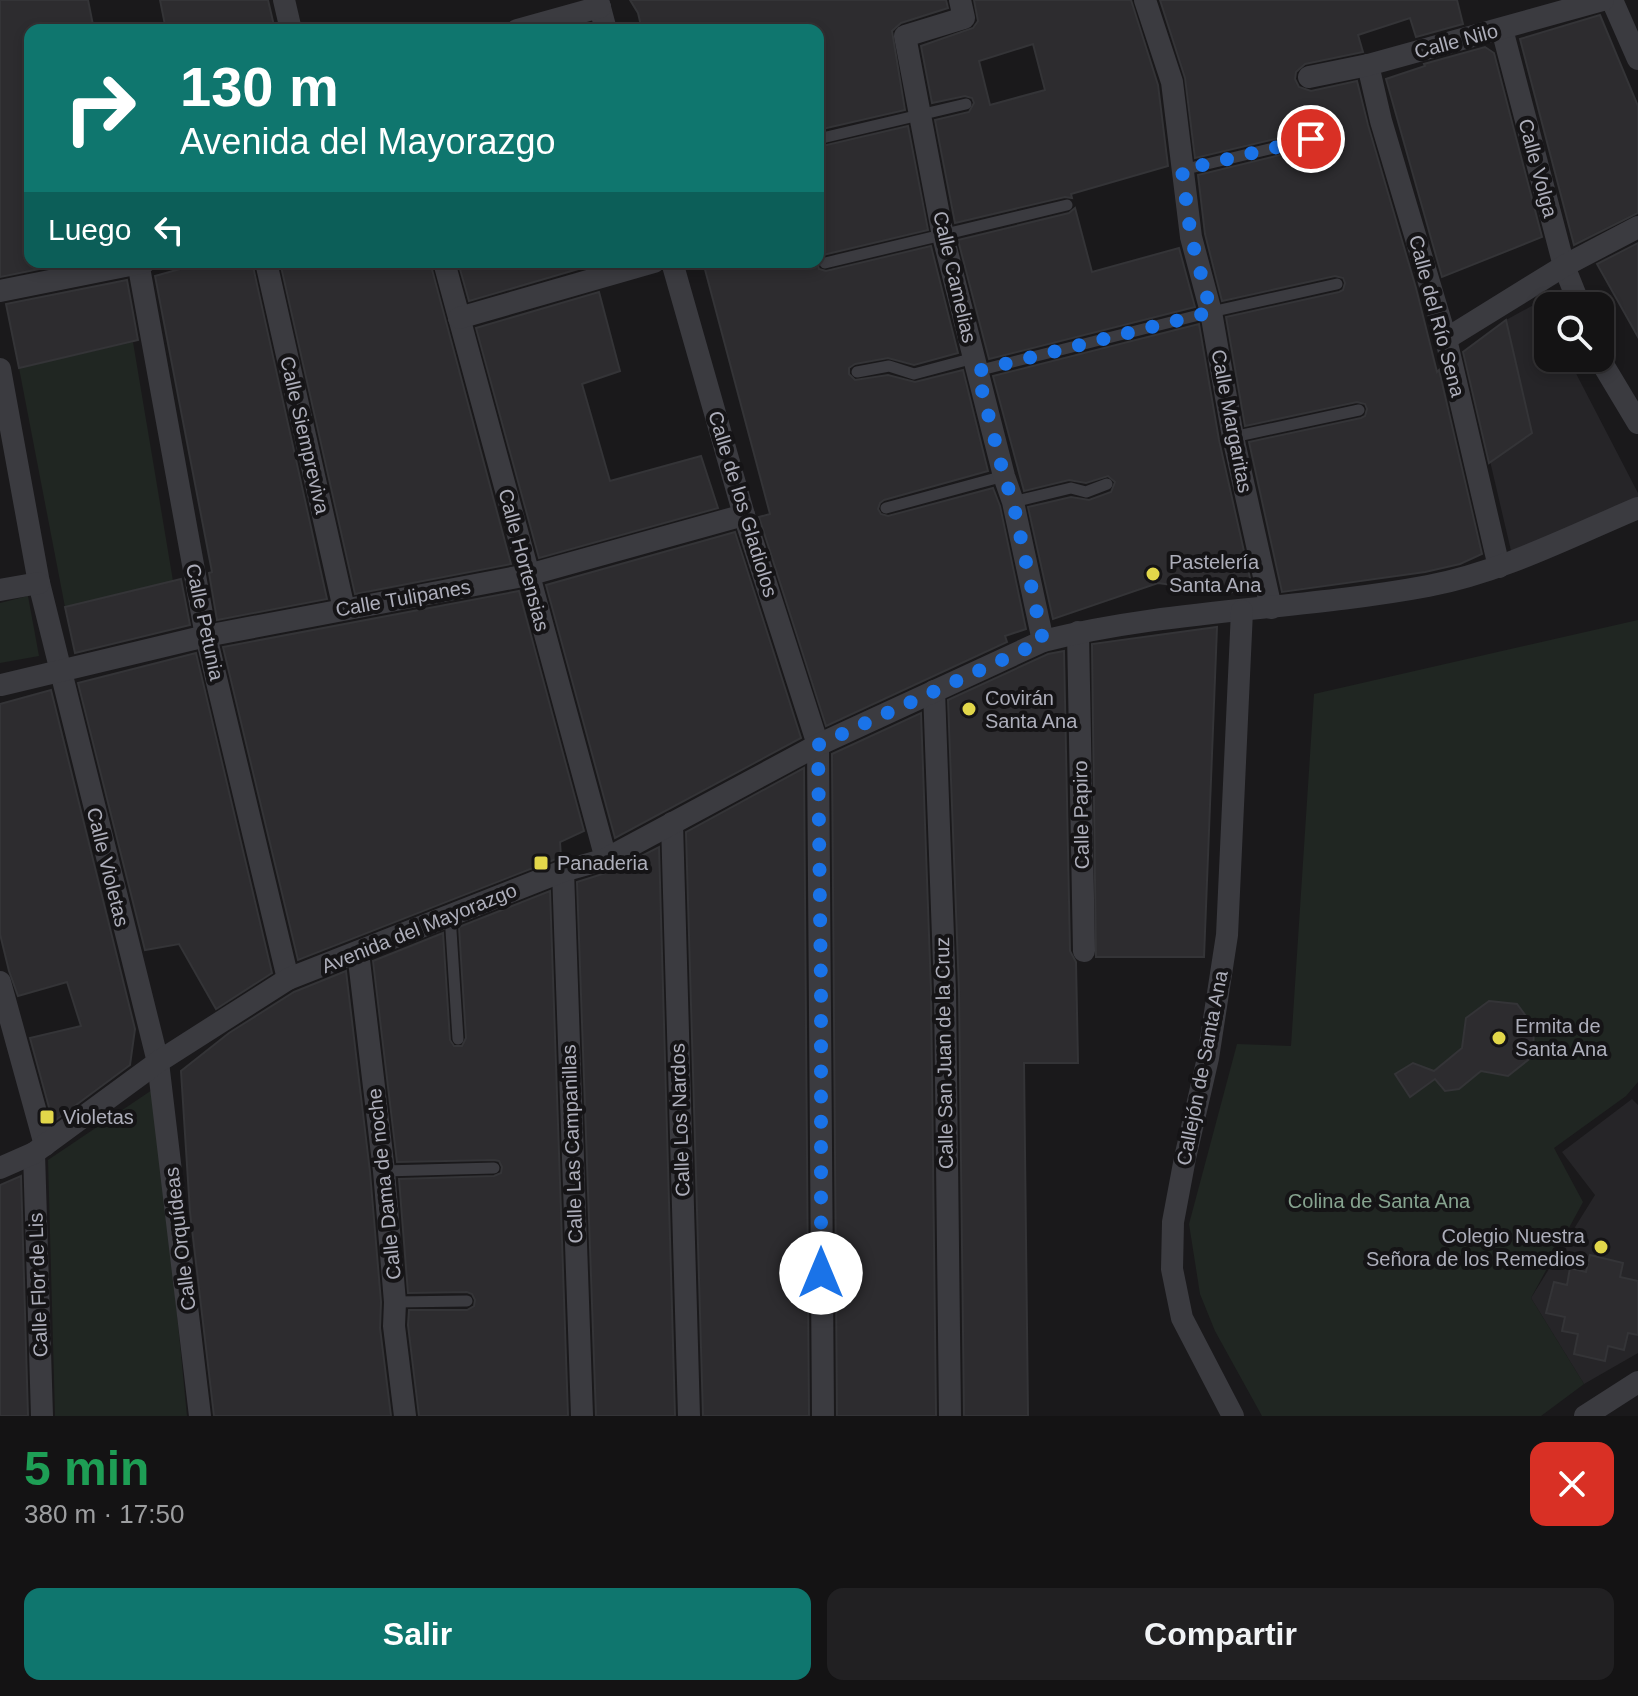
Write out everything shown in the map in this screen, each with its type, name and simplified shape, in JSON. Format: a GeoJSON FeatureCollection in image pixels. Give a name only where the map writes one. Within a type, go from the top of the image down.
{"type":"FeatureCollection","features":[{"type":"Feature","properties":{"kind":"street"},"geometry":{"type":"LineString","coordinates":[[284,0],[290,24]]}},
{"type":"Feature","properties":{"kind":"street","name":"Calle Camelias"},"geometry":{"type":"LineString","coordinates":[[960,0],[964,18],[905,36],[943,236],[1013,502],[1043,641]]}},
{"type":"Feature","properties":{"kind":"street","name":"Calle Margaritas"},"geometry":{"type":"LineString","coordinates":[[1145,0],[1172,82],[1191,237],[1211,312],[1233,437],[1271,608]]}},
{"type":"Feature","properties":{"kind":"street","name":"Calle Nilo"},"geometry":{"type":"LineString","coordinates":[[1309,77],[1368,65],[1603,0]]}},
{"type":"Feature","properties":{"kind":"street"},"geometry":{"type":"LineString","coordinates":[[1612,0],[1638,59]]}},
{"type":"Feature","properties":{"kind":"street"},"geometry":{"type":"LineString","coordinates":[[535,24],[599,3],[604,24]]}},
{"type":"Feature","properties":{"kind":"street","name":"Calle Volga"},"geometry":{"type":"LineString","coordinates":[[1502,29],[1564,266],[1574,292]]}},
{"type":"Feature","properties":{"kind":"street","name":"Calle del Río Sena"},"geometry":{"type":"LineString","coordinates":[[1368,65],[1381,121],[1446,339],[1499,567]]}},
{"type":"Feature","properties":{"kind":"street"},"geometry":{"type":"LineString","coordinates":[[1446,339],[1564,266],[1638,227]]}},
{"type":"Feature","properties":{"kind":"street"},"geometry":{"type":"LineString","coordinates":[[0,291],[115,268]]}},
{"type":"Feature","properties":{"kind":"street","name":"Calle Petunia"},"geometry":{"type":"LineString","coordinates":[[141,268],[206,636],[288,979]]}},
{"type":"Feature","properties":{"kind":"street","name":"Calle Siempreviva"},"geometry":{"type":"LineString","coordinates":[[267,268],[344,609]]}},
{"type":"Feature","properties":{"kind":"street","name":"Calle Hortensias"},"geometry":{"type":"LineString","coordinates":[[446,268],[606,859]]}},
{"type":"Feature","properties":{"kind":"street"},"geometry":{"type":"LineString","coordinates":[[459,318],[633,268]]}},
{"type":"Feature","properties":{"kind":"street","name":"Calle de los Gladiolos"},"geometry":{"type":"LineString","coordinates":[[674,268],[744,515],[818,745],[823,1416]]}},
{"type":"Feature","properties":{"kind":"street","name":"Calle Violetas"},"geometry":{"type":"LineString","coordinates":[[0,369],[39,583],[59,672],[158,1062]]}},
{"type":"Feature","properties":{"kind":"street"},"geometry":{"type":"LineString","coordinates":[[1607,372],[1638,423]]}},
{"type":"Feature","properties":{"kind":"street","name":"Avenida del Mayorazgo"},"geometry":{"type":"LineString","coordinates":[[0,1168],[40,1149],[158,1062],[288,979],[563,871],[606,859],[818,745],[1043,641],[1159,619],[1271,608],[1429,586],[1499,567],[1638,508]]}},
{"type":"Feature","properties":{"kind":"street","name":"Calle Tulipanes"},"geometry":{"type":"LineString","coordinates":[[59,672],[206,636],[528,575],[744,515]]}},
{"type":"Feature","properties":{"kind":"street"},"geometry":{"type":"LineString","coordinates":[[0,590],[39,583]]}},
{"type":"Feature","properties":{"kind":"street","name":"Callejón de Santa Ana"},"geometry":{"type":"LineString","coordinates":[[1233,1416],[1182,1318],[1172,1269],[1173,1222],[1208,1058],[1227,935],[1242,611]]}},
{"type":"Feature","properties":{"kind":"street","name":"Calle Papiro"},"geometry":{"type":"LineString","coordinates":[[1078,632],[1084,951]]}},
{"type":"Feature","properties":{"kind":"street"},"geometry":{"type":"LineString","coordinates":[[1,685],[59,672]]}},
{"type":"Feature","properties":{"kind":"street","name":"Calle San Juan de la Cruz"},"geometry":{"type":"LineString","coordinates":[[934,691],[945,991],[950,1416]]}},
{"type":"Feature","properties":{"kind":"street","name":"Calle Los Nardos"},"geometry":{"type":"LineString","coordinates":[[672,823],[689,1416]]}},
{"type":"Feature","properties":{"kind":"street","name":"Calle Las Campanillas"},"geometry":{"type":"LineString","coordinates":[[563,871],[582,1416]]}},
{"type":"Feature","properties":{"kind":"street","name":"Calle Dama de noche"},"geometry":{"type":"LineString","coordinates":[[358,952],[384,1171],[395,1302],[394,1326],[405,1416]]}},
{"type":"Feature","properties":{"kind":"street","name":"Calle Flor de Lis"},"geometry":{"type":"LineString","coordinates":[[0,982],[6,1034],[40,1149],[42,1416]]}},
{"type":"Feature","properties":{"kind":"street","name":"Calle Orquídeas"},"geometry":{"type":"LineString","coordinates":[[158,1062],[200,1416]]}},
{"type":"Feature","properties":{"kind":"street"},"geometry":{"type":"LineString","coordinates":[[1585,1416],[1638,1382]]}},
{"type":"Feature","properties":{"kind":"lane"},"geometry":{"type":"LineString","coordinates":[[824,138],[966,104]]}},
{"type":"Feature","properties":{"kind":"lane"},"geometry":{"type":"LineString","coordinates":[[1182,170],[1311,139]]}},
{"type":"Feature","properties":{"kind":"lane"},"geometry":{"type":"LineString","coordinates":[[825,263],[1067,205]]}},
{"type":"Feature","properties":{"kind":"lane"},"geometry":{"type":"LineString","coordinates":[[857,372],[889,366],[914,374],[975,364],[1337,284]]}},
{"type":"Feature","properties":{"kind":"lane"},"geometry":{"type":"LineString","coordinates":[[1233,437],[1359,410]]}},
{"type":"Feature","properties":{"kind":"lane"},"geometry":{"type":"LineString","coordinates":[[886,508],[1004,476]]}},
{"type":"Feature","properties":{"kind":"lane"},"geometry":{"type":"LineString","coordinates":[[1013,502],[1071,488],[1086,492],[1107,484]]}},
{"type":"Feature","properties":{"kind":"lane"},"geometry":{"type":"LineString","coordinates":[[450,915],[458,1039]]}},
{"type":"Feature","properties":{"kind":"lane"},"geometry":{"type":"LineString","coordinates":[[384,1171],[494,1168]]}},
{"type":"Feature","properties":{"kind":"lane"},"geometry":{"type":"LineString","coordinates":[[395,1302],[467,1301]]}},
{"type":"Feature","properties":{"kind":"shaded area"},"geometry":{"type":"Polygon","coordinates":[[[1534,305],[1534,372],[1575,372],[1638,493],[1638,498],[1512,555],[1490,461],[1532,433],[1506,320],[1534,305]]]}},
{"type":"Feature","properties":{"kind":"shaded area","name":"Colegio Nuestra Señora de los Remedios"},"geometry":{"type":"Polygon","coordinates":[[[1632,1099],[1638,1105],[1638,1353],[1584,1384],[1531,1298],[1595,1195],[1562,1152],[1632,1099]]]}},
{"type":"Feature","properties":{"kind":"green space"},"geometry":{"type":"Polygon","coordinates":[[[133,342],[173,581],[65,607],[19,368],[133,342]]]}},
{"type":"Feature","properties":{"kind":"green space"},"geometry":{"type":"Polygon","coordinates":[[[28,596],[39,656],[0,663],[0,603],[28,596]]]}},
{"type":"Feature","properties":{"kind":"green space","name":"Colina de Santa Ana"},"geometry":{"type":"Polygon","coordinates":[[[1638,620],[1638,1082],[1626,1096],[1554,1148],[1583,1202],[1531,1298],[1584,1384],[1541,1416],[1262,1416],[1215,1331],[1200,1294],[1189,1224],[1237,1044],[1291,1046],[1314,694],[1638,620]]]}},
{"type":"Feature","properties":{"kind":"green space"},"geometry":{"type":"Polygon","coordinates":[[[155,1088],[187,1416],[55,1416],[48,1160],[155,1088]]]}},
{"type":"Feature","properties":{"kind":"building"},"geometry":{"type":"Polygon","coordinates":[[[0,0],[88,0],[93,24],[24,24],[24,268],[44,268],[0,277],[0,0]]]}},
{"type":"Feature","properties":{"kind":"building"},"geometry":{"type":"Polygon","coordinates":[[[160,0],[268,0],[274,24],[165,24],[160,0]]]}},
{"type":"Feature","properties":{"kind":"building"},"geometry":{"type":"Polygon","coordinates":[[[630,0],[946,0],[948,8],[901,23],[892,31],[905,110],[824,129],[824,24],[641,24],[630,0]]]}},
{"type":"Feature","properties":{"kind":"building"},"geometry":{"type":"Polygon","coordinates":[[[974,0],[1131,0],[1158,85],[1168,166],[1071,194],[1072,198],[1065,197],[955,223],[935,120],[969,112],[974,103],[972,98],[965,96],[932,103],[921,46],[973,28],[978,21],[974,0]],[[1033,44],[979,61],[990,105],[1045,90],[1033,44]]]}},
{"type":"Feature","properties":{"kind":"building"},"geometry":{"type":"Polygon","coordinates":[[[1160,0],[1457,0],[1463,24],[1416,37],[1410,18],[1358,35],[1363,52],[1305,64],[1296,72],[1295,79],[1299,87],[1311,91],[1357,81],[1437,372],[1439,370],[1482,554],[1460,564],[1425,572],[1282,592],[1249,442],[1361,418],[1367,409],[1365,404],[1357,402],[1245,426],[1226,317],[1339,292],[1345,283],[1343,278],[1335,276],[1222,301],[1205,234],[1198,175],[1313,147],[1319,138],[1317,133],[1309,131],[1195,158],[1185,78],[1160,0]]]}},
{"type":"Feature","properties":{"kind":"building"},"geometry":{"type":"Polygon","coordinates":[[[1600,15],[1638,106],[1638,213],[1574,245],[1520,39],[1600,15]]]}},
{"type":"Feature","properties":{"kind":"building"},"geometry":{"type":"Polygon","coordinates":[[[1485,47],[1494,53],[1542,237],[1442,277],[1386,79],[1424,64],[1485,47]]]}},
{"type":"Feature","properties":{"kind":"building"},"geometry":{"type":"Polygon","coordinates":[[[908,126],[928,230],[824,255],[824,146],[908,126]]]}},
{"type":"Feature","properties":{"kind":"building"},"geometry":{"type":"Polygon","coordinates":[[[1075,208],[1092,272],[1179,248],[1195,307],[989,359],[958,240],[1069,213],[1075,208]]]}},
{"type":"Feature","properties":{"kind":"building"},"geometry":{"type":"Polygon","coordinates":[[[1638,243],[1638,337],[1614,292],[1597,264],[1638,243]]]}},
{"type":"Feature","properties":{"kind":"building"},"geometry":{"type":"Polygon","coordinates":[[[931,246],[958,353],[914,365],[888,358],[855,364],[849,368],[849,374],[855,380],[888,375],[915,382],[963,370],[988,471],[884,500],[878,509],[888,516],[993,488],[1000,506],[1026,629],[1005,636],[1007,642],[826,726],[759,517],[770,514],[705,268],[819,268],[826,271],[931,246]]]}},
{"type":"Feature","properties":{"kind":"building"},"geometry":{"type":"Polygon","coordinates":[[[184,268],[253,268],[327,599],[217,620],[209,573],[212,572],[155,276],[184,268]]]}},
{"type":"Feature","properties":{"kind":"building"},"geometry":{"type":"Polygon","coordinates":[[[281,268],[432,268],[511,564],[355,594],[281,268]]]}},
{"type":"Feature","properties":{"kind":"building"},"geometry":{"type":"Polygon","coordinates":[[[460,268],[582,268],[469,301],[460,268]]]}},
{"type":"Feature","properties":{"kind":"building"},"geometry":{"type":"Polygon","coordinates":[[[127,280],[138,340],[19,368],[6,304],[127,280]]]}},
{"type":"Feature","properties":{"kind":"building"},"geometry":{"type":"Polygon","coordinates":[[[599,292],[620,371],[582,384],[610,481],[701,456],[718,508],[539,558],[476,328],[599,292]]]}},
{"type":"Feature","properties":{"kind":"building"},"geometry":{"type":"Polygon","coordinates":[[[1506,320],[1532,433],[1489,463],[1463,352],[1506,320]]]}},
{"type":"Feature","properties":{"kind":"building"},"geometry":{"type":"Polygon","coordinates":[[[1199,324],[1219,440],[1252,587],[1229,593],[1158,583],[1053,619],[1028,507],[1071,497],[1089,500],[1111,492],[1115,482],[1108,476],[1086,483],[1069,480],[1024,491],[993,376],[1199,324]]]}},
{"type":"Feature","properties":{"kind":"building"},"geometry":{"type":"Polygon","coordinates":[[[735,532],[801,738],[615,838],[546,585],[735,532]]]}},
{"type":"Feature","properties":{"kind":"building"},"geometry":{"type":"Polygon","coordinates":[[[181,579],[190,625],[75,653],[65,607],[181,579]]]}},
{"type":"Feature","properties":{"kind":"building"},"geometry":{"type":"Polygon","coordinates":[[[519,591],[584,831],[560,842],[561,857],[298,960],[223,647],[519,591]]]}},
{"type":"Feature","properties":{"kind":"building"},"geometry":{"type":"Polygon","coordinates":[[[1217,627],[1204,957],[1096,957],[1092,644],[1217,627]]]}},
{"type":"Feature","properties":{"kind":"building"},"geometry":{"type":"Polygon","coordinates":[[[1064,651],[1070,951],[1076,962],[1078,1063],[1024,1063],[1028,1416],[964,1416],[959,990],[948,700],[1048,654],[1064,651]]]}},
{"type":"Feature","properties":{"kind":"building"},"geometry":{"type":"Polygon","coordinates":[[[196,653],[272,973],[216,1009],[179,944],[145,950],[78,683],[196,653]]]}},
{"type":"Feature","properties":{"kind":"building"},"geometry":{"type":"Polygon","coordinates":[[[51,690],[135,1029],[130,1065],[53,1122],[30,1038],[81,1026],[67,982],[18,996],[0,934],[0,704],[51,690]]]}},
{"type":"Feature","properties":{"kind":"building"},"geometry":{"type":"Polygon","coordinates":[[[921,713],[931,991],[936,1416],[837,1416],[832,754],[921,713]]]}},
{"type":"Feature","properties":{"kind":"building"},"geometry":{"type":"Polygon","coordinates":[[[804,768],[809,1416],[703,1416],[686,832],[804,768]]]}},
{"type":"Feature","properties":{"kind":"building"},"geometry":{"type":"Polygon","coordinates":[[[659,847],[675,1416],[596,1416],[577,882],[612,871],[659,847]]]}},
{"type":"Feature","properties":{"kind":"building"},"geometry":{"type":"Polygon","coordinates":[[[550,891],[568,1416],[419,1416],[408,1325],[409,1310],[467,1310],[474,1306],[475,1300],[467,1292],[408,1293],[399,1179],[494,1176],[501,1173],[502,1167],[499,1161],[494,1160],[397,1162],[373,961],[443,933],[450,1040],[454,1046],[462,1046],[466,1038],[459,927],[550,891]]]}},
{"type":"Feature","properties":{"kind":"building"},"geometry":{"type":"Polygon","coordinates":[[[346,971],[370,1172],[381,1302],[380,1328],[391,1416],[214,1416],[190,1212],[181,1071],[229,1033],[294,992],[346,971]]]}},
{"type":"Feature","properties":{"kind":"building","name":"Ermita de Santa Ana"},"geometry":{"type":"Polygon","coordinates":[[[1489,1001],[1517,1004],[1534,1027],[1533,1056],[1508,1076],[1481,1071],[1459,1089],[1445,1091],[1435,1079],[1410,1097],[1395,1074],[1413,1063],[1434,1071],[1462,1048],[1466,1018],[1489,1001]]]}},
{"type":"Feature","properties":{"kind":"building"},"geometry":{"type":"Polygon","coordinates":[[[21,1176],[28,1416],[0,1416],[0,1185],[21,1176]]]}},
{"type":"Feature","properties":{"kind":"building"},"geometry":{"type":"Polygon","coordinates":[[[1590,1255],[1623,1263],[1620,1277],[1638,1281],[1638,1335],[1628,1333],[1624,1350],[1608,1346],[1605,1361],[1574,1354],[1578,1334],[1562,1331],[1565,1317],[1546,1313],[1554,1282],[1567,1285],[1570,1268],[1586,1272],[1590,1255]]]}},
{"type":"Feature","properties":{"kind":"place","name":"Pastelería Santa Ana"},"geometry":{"type":"Point","coordinates":[1153,574]}},
{"type":"Feature","properties":{"kind":"place","name":"Covirán Santa Ana"},"geometry":{"type":"Point","coordinates":[969,709]}},
{"type":"Feature","properties":{"kind":"place","name":"Panaderia"},"geometry":{"type":"Point","coordinates":[541,863]}},
{"type":"Feature","properties":{"kind":"place","name":"Ermita de Santa Ana"},"geometry":{"type":"Point","coordinates":[1499,1038]}},
{"type":"Feature","properties":{"kind":"place","name":"Violetas"},"geometry":{"type":"Point","coordinates":[47,1117]}},
{"type":"Feature","properties":{"kind":"place","name":"Colegio Nuestra Señora de los Remedios"},"geometry":{"type":"Point","coordinates":[1601,1247]}},
{"type":"Feature","properties":{"kind":"route"},"geometry":{"type":"LineString","coordinates":[[821,1273],[818,745],[1043,641],[1013,502],[977,371],[1211,312],[1191,237],[1182,170],[1311,139]]}}]}
